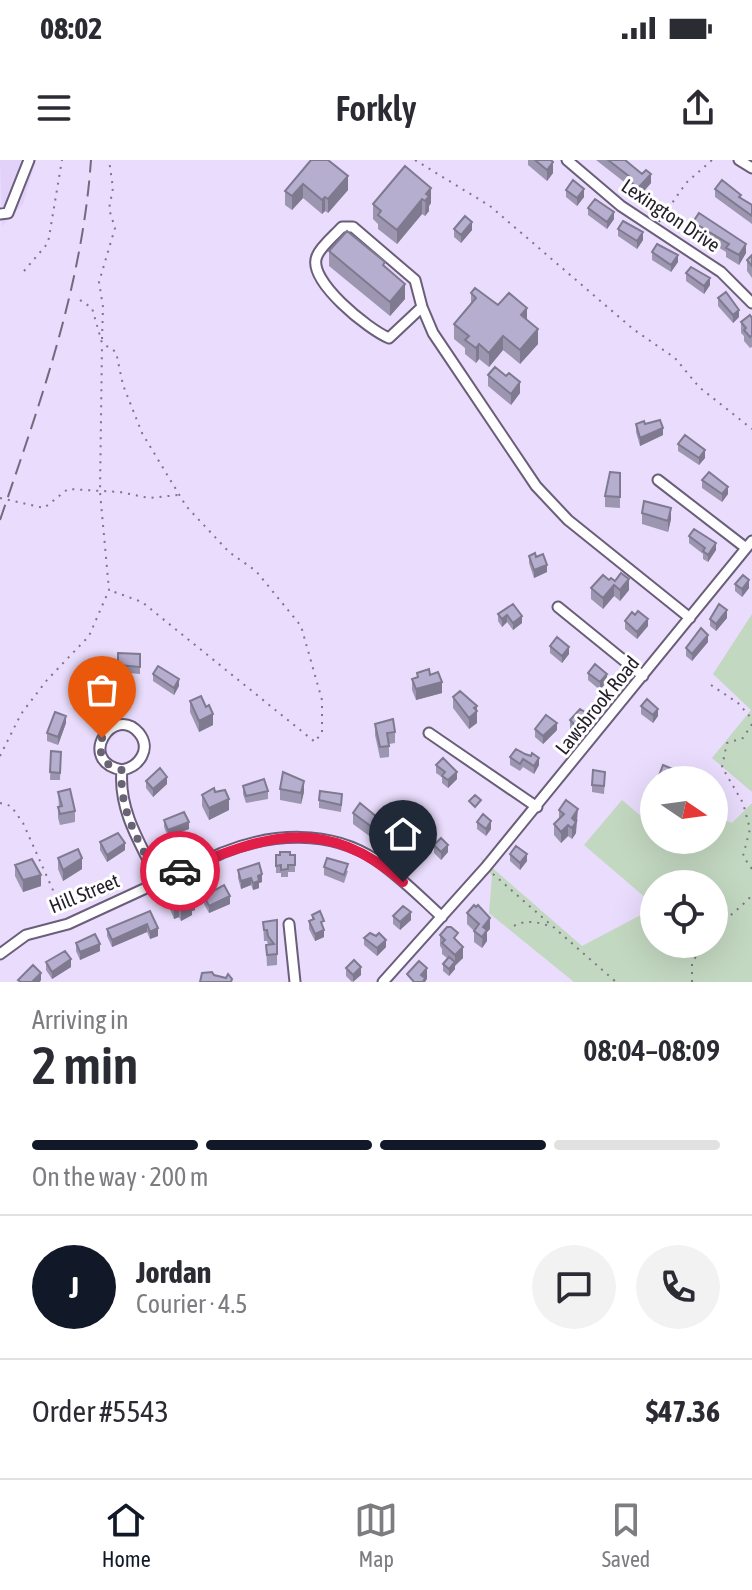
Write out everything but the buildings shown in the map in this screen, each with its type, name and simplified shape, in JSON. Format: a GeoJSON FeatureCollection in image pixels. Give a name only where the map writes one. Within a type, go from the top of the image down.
{"type":"FeatureCollection","features":[{"type":"Feature","properties":{"kind":"street"},"geometry":{"type":"LineString","coordinates":[[0,214],[8,213],[29,160]]}},
{"type":"Feature","properties":{"kind":"street","name":"Lexington Drive"},"geometry":{"type":"LineString","coordinates":[[567,160],[617,202],[721,272],[752,303]]}},
{"type":"Feature","properties":{"kind":"street"},"geometry":{"type":"LineString","coordinates":[[739,160],[752,168]]}},
{"type":"Feature","properties":{"kind":"street"},"geometry":{"type":"LineString","coordinates":[[422,307],[389,338],[380,334],[347,308],[320,279],[316,268],[317,256],[342,227],[353,227],[415,280],[433,333],[536,486],[568,520],[690,618]]}},
{"type":"Feature","properties":{"kind":"street"},"geometry":{"type":"LineString","coordinates":[[658,480],[749,544]]}},
{"type":"Feature","properties":{"kind":"street","name":"Lawsbrook Road"},"geometry":{"type":"LineString","coordinates":[[383,982],[537,807],[749,544]]}},
{"type":"Feature","properties":{"kind":"street"},"geometry":{"type":"LineString","coordinates":[[558,607],[643,676]]}},
{"type":"Feature","properties":{"kind":"street"},"geometry":{"type":"LineString","coordinates":[[121,725],[139,733],[144,747],[136,765],[122,770],[105,761],[100,747],[104,734],[121,725]]}},
{"type":"Feature","properties":{"kind":"street"},"geometry":{"type":"LineString","coordinates":[[429,733],[537,807]]}},
{"type":"Feature","properties":{"kind":"street"},"geometry":{"type":"LineString","coordinates":[[122,770],[121,791],[126,812],[159,881]]}},
{"type":"Feature","properties":{"kind":"street","name":"Hill Street"},"geometry":{"type":"LineString","coordinates":[[0,954],[26,935],[68,924],[245,844],[281,838],[309,838],[353,847],[377,860],[442,917]]}},
{"type":"Feature","properties":{"kind":"street"},"geometry":{"type":"LineString","coordinates":[[289,924],[295,982]]}},
{"type":"Feature","properties":{"kind":"path"},"geometry":{"type":"LineString","coordinates":[[24,271],[48,243],[62,160]]}},
{"type":"Feature","properties":{"kind":"path"},"geometry":{"type":"LineString","coordinates":[[0,756],[21,714],[47,680],[89,636],[109,590],[100,492],[103,307],[99,282],[115,228],[109,209],[113,188],[109,160]]}},
{"type":"Feature","properties":{"kind":"path"},"geometry":{"type":"LineString","coordinates":[[415,160],[490,206],[633,329],[675,358],[699,387],[752,429]]}},
{"type":"Feature","properties":{"kind":"path"},"geometry":{"type":"LineString","coordinates":[[655,228],[686,183],[712,160]]}},
{"type":"Feature","properties":{"kind":"path"},"geometry":{"type":"LineString","coordinates":[[80,300],[92,308],[102,343],[116,352],[123,385],[142,433],[186,506],[229,552],[256,571],[301,626],[322,700],[322,732],[315,742],[142,602],[109,590]]}},
{"type":"Feature","properties":{"kind":"path"},"geometry":{"type":"LineString","coordinates":[[0,498],[44,508],[68,489],[120,492],[149,498],[179,495]]}},
{"type":"Feature","properties":{"kind":"path"},"geometry":{"type":"LineString","coordinates":[[711,685],[738,703],[752,719]]}},
{"type":"Feature","properties":{"kind":"path"},"geometry":{"type":"LineString","coordinates":[[752,724],[743,738],[727,743],[722,767],[743,803],[750,829],[743,856],[752,869]]}},
{"type":"Feature","properties":{"kind":"path"},"geometry":{"type":"LineString","coordinates":[[0,803],[11,806],[23,823],[68,924]]}},
{"type":"Feature","properties":{"kind":"path"},"geometry":{"type":"LineString","coordinates":[[486,867],[616,982]]}},
{"type":"Feature","properties":{"kind":"path"},"geometry":{"type":"LineString","coordinates":[[728,916],[741,908],[752,895]]}},
{"type":"Feature","properties":{"kind":"path"},"geometry":{"type":"LineString","coordinates":[[514,926],[519,922],[540,922],[556,929]]}},
{"type":"Feature","properties":{"kind":"path"},"geometry":{"type":"LineString","coordinates":[[692,982],[692,963],[695,958]]}},
{"type":"Feature","properties":{"kind":"shaded area"},"geometry":{"type":"Polygon","coordinates":[[[0,160],[36,160],[23,204],[2,226],[0,160]]]}},
{"type":"Feature","properties":{"kind":"green space"},"geometry":{"type":"Polygon","coordinates":[[[752,614],[752,792],[728,772],[728,766],[721,766],[712,758],[751,710],[713,674],[752,614]]]}},
{"type":"Feature","properties":{"kind":"green space"},"geometry":{"type":"Polygon","coordinates":[[[622,800],[640,815],[640,854],[728,854],[728,821],[732,823],[752,803],[752,982],[574,982],[489,913],[492,876],[480,857],[582,946],[640,915],[640,958],[728,958],[728,870],[640,870],[640,893],[584,845],[622,800]]]}},
{"type":"Feature","properties":{"kind":"railway"},"geometry":{"type":"LineString","coordinates":[[0,520],[58,343],[79,253],[91,160]]}},
{"type":"Feature","properties":{"kind":"way so far"},"geometry":{"type":"LineString","coordinates":[[102,738],[102,757],[108,765],[122,770],[122,802],[159,881],[180,871]]}},
{"type":"Feature","properties":{"kind":"route"},"geometry":{"type":"LineString","coordinates":[[180,871],[245,844],[293,837],[326,840],[353,847],[377,860],[403,882]]}}]}
